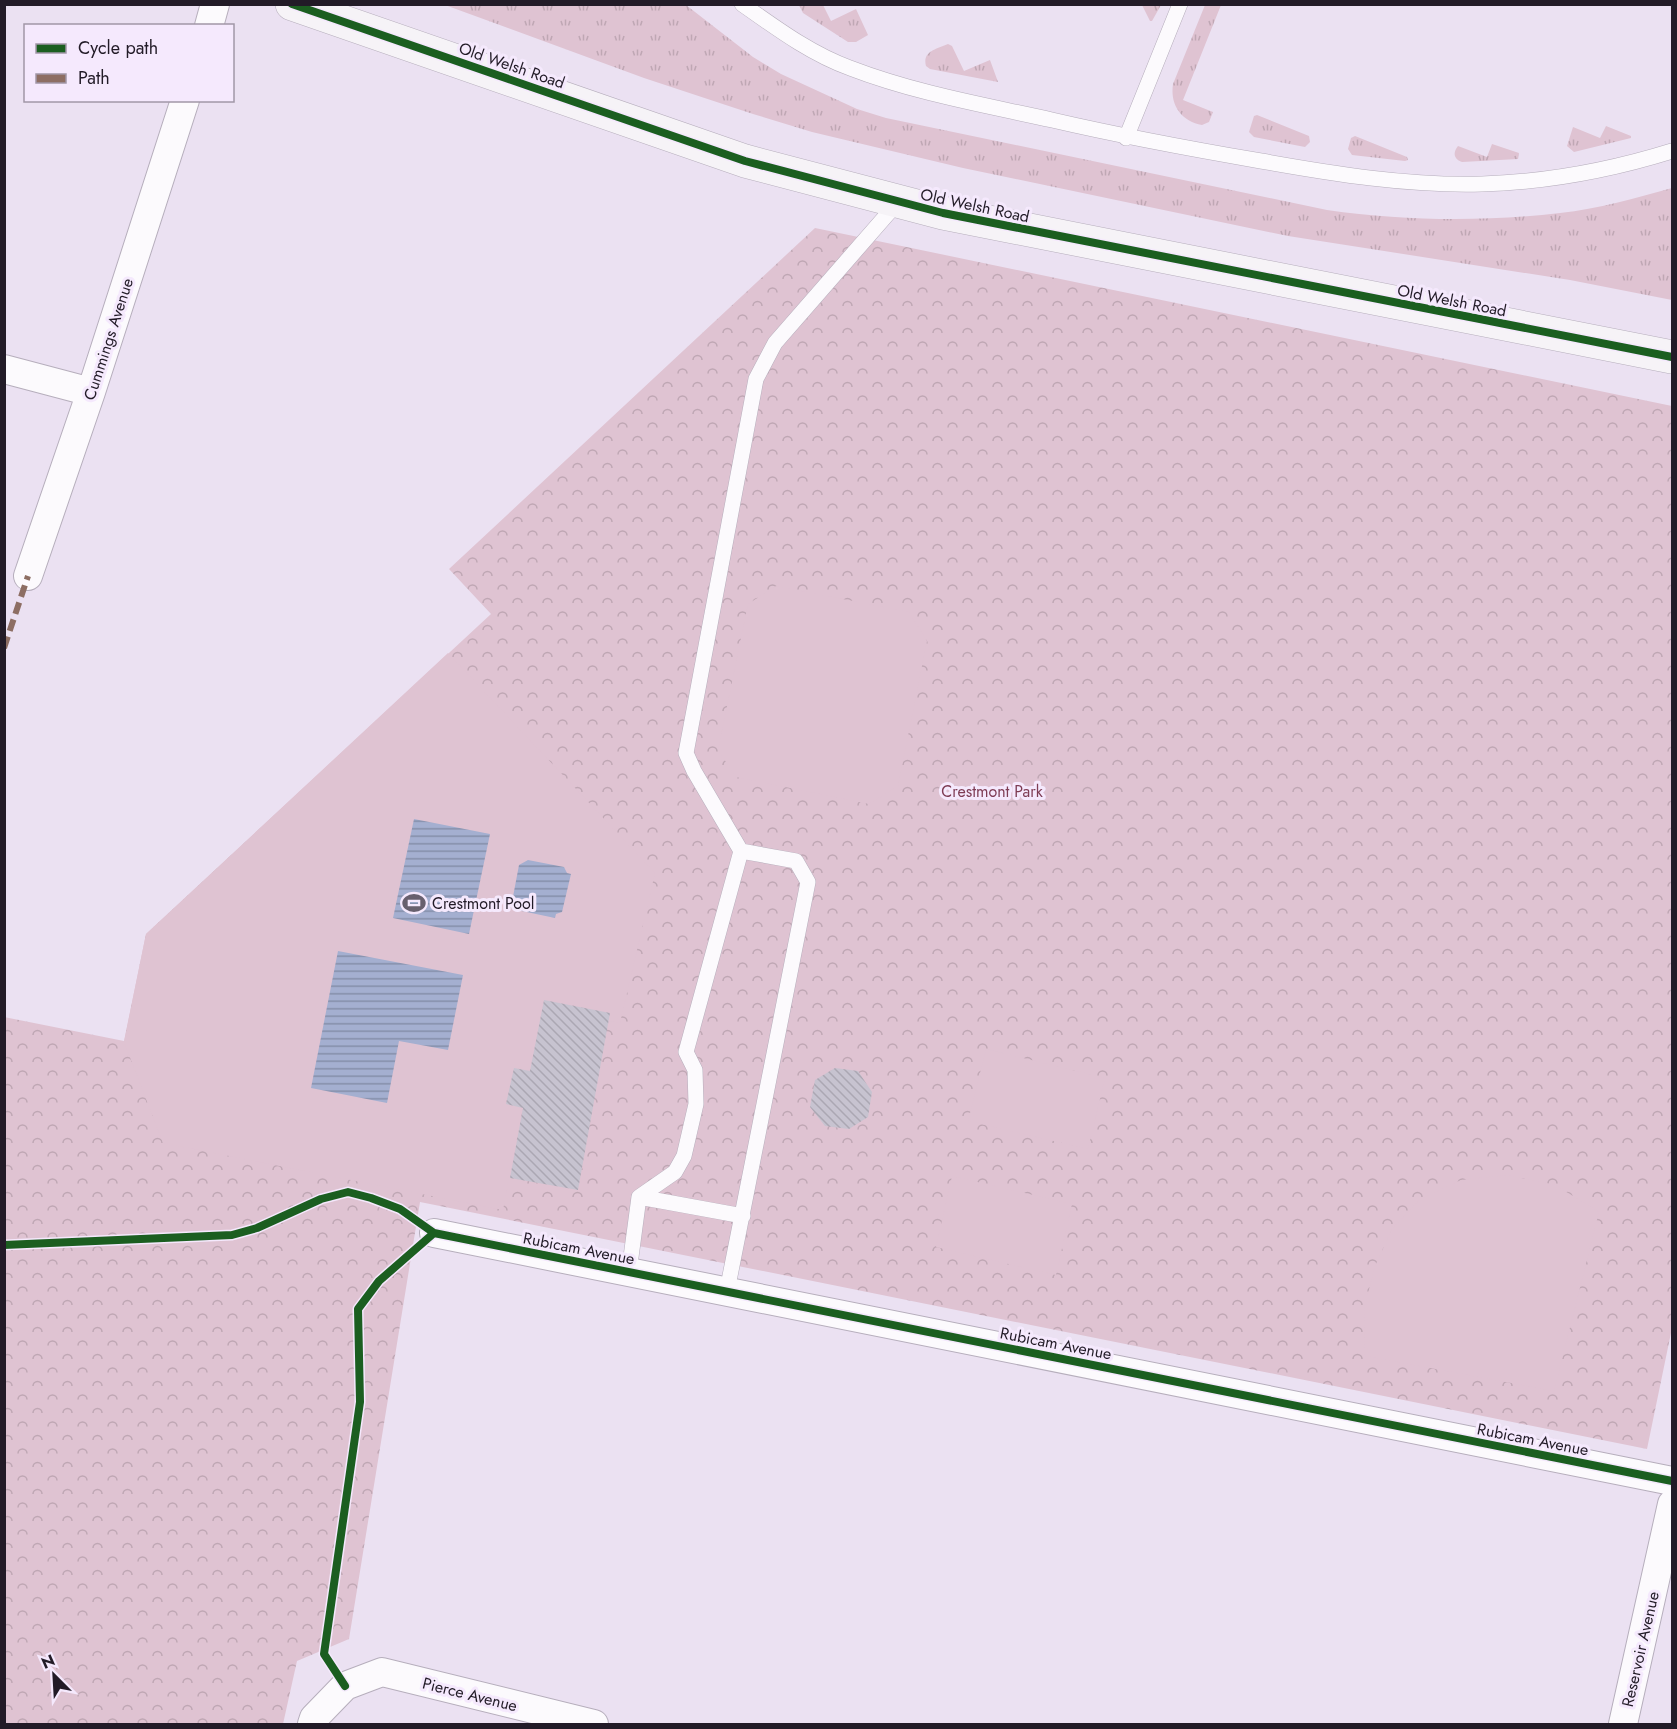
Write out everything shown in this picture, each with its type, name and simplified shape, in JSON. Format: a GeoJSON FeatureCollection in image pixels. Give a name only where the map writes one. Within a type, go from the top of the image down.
{"type":"FeatureCollection","features":[{"type":"Feature","properties":{"kind":"street"},"geometry":{"type":"LineString","coordinates":[[210,24],[215,4]]}},
{"type":"Feature","properties":{"kind":"street","name":"Old Welsh Road"},"geometry":{"type":"LineString","coordinates":[[292,4],[365,21],[745,161],[898,202],[943,213],[1672,357]]}},
{"type":"Feature","properties":{"kind":"street","name":"Cummings Avenue"},"geometry":{"type":"LineString","coordinates":[[28,576],[91,392],[184,102]]}},
{"type":"Feature","properties":{"kind":"street"},"geometry":{"type":"LineString","coordinates":[[4,369],[91,392]]}},
{"type":"Feature","properties":{"kind":"street","name":"Rubicam Avenue"},"geometry":{"type":"LineString","coordinates":[[434,1233],[1672,1481]]}},
{"type":"Feature","properties":{"kind":"street","name":"Reservoir Avenue"},"geometry":{"type":"LineString","coordinates":[[1623,1725],[1672,1504]]}},
{"type":"Feature","properties":{"kind":"street","name":"Pierce Avenue"},"geometry":{"type":"LineString","coordinates":[[312,1725],[314,1718],[345,1686],[382,1672],[594,1725]]}},
{"type":"Feature","properties":{"kind":"lane"},"geometry":{"type":"LineString","coordinates":[[742,4],[795,41],[848,68],[906,87],[1126,138],[1318,171],[1421,183],[1481,184],[1532,181],[1592,171],[1672,151]]}},
{"type":"Feature","properties":{"kind":"lane"},"geometry":{"type":"LineString","coordinates":[[1126,138],[1180,4]]}},
{"type":"Feature","properties":{"kind":"lane"},"geometry":{"type":"LineString","coordinates":[[629,1272],[639,1197],[675,1172],[684,1156],[696,1104],[695,1070],[686,1052],[741,851],[694,771],[686,753],[756,379],[775,343],[898,202]]}},
{"type":"Feature","properties":{"kind":"lane"},"geometry":{"type":"LineString","coordinates":[[727,1291],[808,882],[796,861],[741,851]]}},
{"type":"Feature","properties":{"kind":"lane"},"geometry":{"type":"LineString","coordinates":[[639,1197],[743,1216]]}},
{"type":"Feature","properties":{"kind":"green space"},"geometry":{"type":"Polygon","coordinates":[[[445,5],[686,5],[753,57],[781,74],[857,109],[886,118],[1327,210],[1414,218],[1502,218],[1588,209],[1672,188],[1672,300],[1570,280],[1288,236],[963,168],[812,132],[644,78],[445,5]]]}},
{"type":"Feature","properties":{"kind":"green space"},"geometry":{"type":"Polygon","coordinates":[[[799,5],[823,5],[831,21],[856,9],[868,35],[856,42],[848,42],[803,13],[799,5]]]}},
{"type":"Feature","properties":{"kind":"green space"},"geometry":{"type":"Polygon","coordinates":[[[1142,5],[1161,5],[1150,21],[1142,5]]]}},
{"type":"Feature","properties":{"kind":"green space"},"geometry":{"type":"Polygon","coordinates":[[[1205,5],[1221,5],[1183,100],[1213,112],[1209,122],[1202,125],[1182,116],[1175,105],[1172,91],[1205,5]]]}},
{"type":"Feature","properties":{"kind":"green space"},"geometry":{"type":"Polygon","coordinates":[[[948,44],[952,46],[964,71],[990,60],[998,82],[930,69],[926,66],[925,61],[928,54],[948,44]]]}},
{"type":"Feature","properties":{"kind":"green space"},"geometry":{"type":"Polygon","coordinates":[[[1257,115],[1309,136],[1310,142],[1305,147],[1254,137],[1249,132],[1254,116],[1257,115]]]}},
{"type":"Feature","properties":{"kind":"green space"},"geometry":{"type":"Polygon","coordinates":[[[1606,126],[1631,136],[1631,138],[1574,152],[1567,146],[1573,127],[1600,138],[1606,126]]]}},
{"type":"Feature","properties":{"kind":"green space"},"geometry":{"type":"Polygon","coordinates":[[[1355,136],[1407,157],[1408,160],[1352,155],[1348,149],[1351,138],[1355,136]]]}},
{"type":"Feature","properties":{"kind":"green space"},"geometry":{"type":"Polygon","coordinates":[[[1492,144],[1519,153],[1518,159],[1462,162],[1455,155],[1458,146],[1487,157],[1492,144]]]}},
{"type":"Feature","properties":{"kind":"green space","name":"Crestmont Park"},"geometry":{"type":"Polygon","coordinates":[[[815,228],[1672,406],[1672,1328],[1647,1449],[420,1202],[349,1639],[297,1661],[283,1724],[5,1724],[4,1017],[124,1041],[146,934],[491,614],[449,569],[815,228]]]}},
{"type":"Feature","properties":{"kind":"green space"},"geometry":{"type":"Polygon","coordinates":[[[776,586],[909,612],[927,641],[898,786],[869,804],[736,777],[718,750],[748,604],[776,586]]]}},
{"type":"Feature","properties":{"kind":"green space","name":"Crestmont Pool"},"geometry":{"type":"Polygon","coordinates":[[[448,653],[655,873],[620,1023],[609,1021],[610,1013],[545,1000],[530,1071],[514,1069],[506,1104],[523,1108],[503,1210],[163,1143],[124,1042],[146,934],[448,653]]]}},
{"type":"Feature","properties":{"kind":"green space"},"geometry":{"type":"Polygon","coordinates":[[[986,1049],[1105,1078],[1088,1149],[968,1121],[986,1049]]]}},
{"type":"Feature","properties":{"kind":"green space"},"geometry":{"type":"Polygon","coordinates":[[[1507,1175],[1555,1185],[1599,1212],[1554,1391],[1365,1356],[1364,1309],[1375,1266],[1392,1229],[1420,1199],[1461,1180],[1507,1175]]]}},
{"type":"Feature","properties":{"kind":"green space"},"geometry":{"type":"Polygon","coordinates":[[[952,1176],[1072,1204],[1056,1275],[936,1247],[952,1176]]]}},
{"type":"Feature","properties":{"kind":"water"},"geometry":{"type":"Polygon","coordinates":[[[414,819],[490,834],[469,934],[393,918],[414,819]]]}},
{"type":"Feature","properties":{"kind":"water"},"geometry":{"type":"Polygon","coordinates":[[[528,860],[564,867],[567,873],[571,874],[562,912],[556,914],[555,918],[517,910],[518,906],[512,902],[519,865],[528,860]]]}},
{"type":"Feature","properties":{"kind":"water"},"geometry":{"type":"Polygon","coordinates":[[[338,951],[463,975],[448,1050],[399,1041],[387,1103],[311,1088],[338,951]]]}},
{"type":"Feature","properties":{"kind":"building"},"geometry":{"type":"Polygon","coordinates":[[[544,1000],[610,1013],[578,1190],[510,1178],[523,1108],[506,1104],[514,1068],[530,1071],[544,1000]]]}},
{"type":"Feature","properties":{"kind":"building"},"geometry":{"type":"Polygon","coordinates":[[[835,1068],[858,1071],[872,1092],[868,1117],[849,1129],[825,1126],[810,1107],[815,1080],[835,1068]]]}},
{"type":"Feature","properties":{"kind":"marked path"},"geometry":{"type":"LineString","coordinates":[[4,648],[28,576]]}},
{"type":"Feature","properties":{"kind":"cycle path"},"geometry":{"type":"LineString","coordinates":[[292,4],[745,161],[943,213],[1672,357]]}},
{"type":"Feature","properties":{"kind":"cycle path"},"geometry":{"type":"LineString","coordinates":[[4,1245],[232,1235],[257,1228],[321,1199],[348,1192],[400,1209],[434,1233],[1672,1481]]}},
{"type":"Feature","properties":{"kind":"cycle path"},"geometry":{"type":"LineString","coordinates":[[345,1686],[324,1654],[360,1402],[358,1309],[379,1281],[434,1233]]}},
{"type":"Feature","properties":{"kind":"place","name":"Crestmont Pool"},"geometry":{"type":"Point","coordinates":[414,903]}}]}
